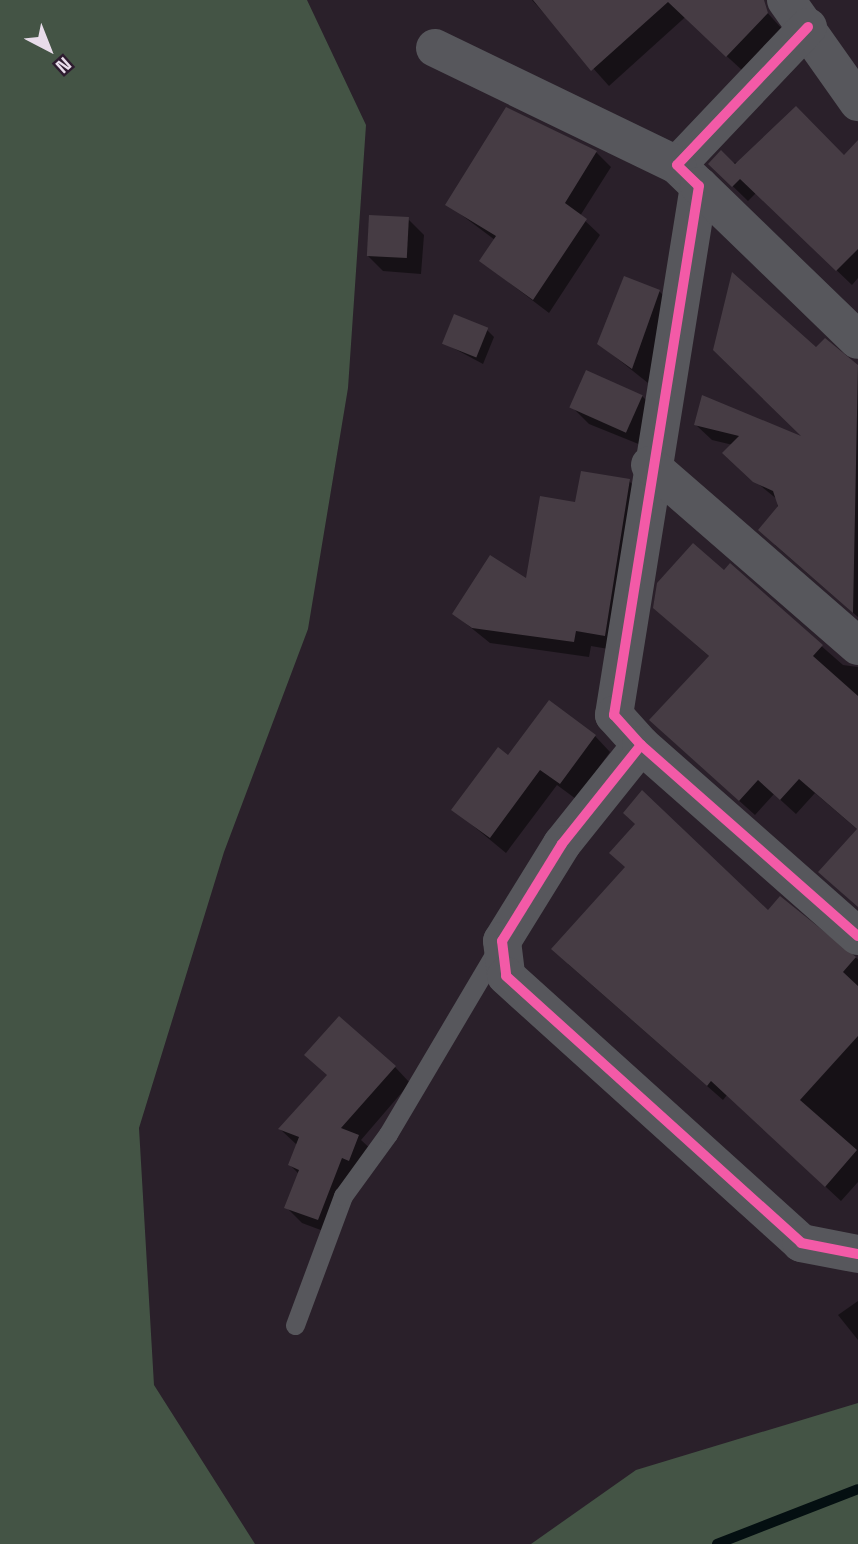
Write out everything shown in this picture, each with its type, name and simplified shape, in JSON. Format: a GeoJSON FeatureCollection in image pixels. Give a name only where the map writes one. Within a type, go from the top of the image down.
{"type":"FeatureCollection","features":[{"type":"Feature","properties":{"kind":"street"},"geometry":{"type":"LineString","coordinates":[[858,102],[797,14],[688,176],[614,715],[641,745],[858,936]]}},
{"type":"Feature","properties":{"kind":"street"},"geometry":{"type":"LineString","coordinates":[[435,48],[688,176],[858,340]]}},
{"type":"Feature","properties":{"kind":"street"},"geometry":{"type":"LineString","coordinates":[[650,465],[858,646]]}},
{"type":"Feature","properties":{"kind":"street"},"geometry":{"type":"LineString","coordinates":[[641,745],[562,844],[502,941],[506,976],[801,1243],[858,1254]]}},
{"type":"Feature","properties":{"kind":"lane"},"geometry":{"type":"LineString","coordinates":[[295,1325],[343,1196],[388,1134],[502,941]]}},
{"type":"Feature","properties":{"kind":"green space"},"geometry":{"type":"Polygon","coordinates":[[[0,0],[307,0],[366,125],[348,388],[308,629],[224,852],[139,1128],[154,1385],[255,1544],[0,1544],[0,0]]]}},
{"type":"Feature","properties":{"kind":"green space"},"geometry":{"type":"Polygon","coordinates":[[[858,1403],[858,1544],[531,1544],[636,1470],[858,1403]]]}},
{"type":"Feature","properties":{"kind":"building"},"geometry":{"type":"Polygon","coordinates":[[[533,0],[764,0],[768,13],[726,57],[668,2],[591,71],[533,0]]]}},
{"type":"Feature","properties":{"kind":"building"},"geometry":{"type":"Polygon","coordinates":[[[796,106],[844,155],[858,140],[858,249],[836,271],[740,179],[732,187],[708,164],[721,150],[735,164],[796,106]]]}},
{"type":"Feature","properties":{"kind":"building"},"geometry":{"type":"Polygon","coordinates":[[[506,107],[597,151],[565,203],[587,219],[533,300],[479,261],[496,236],[445,205],[506,107]]]}},
{"type":"Feature","properties":{"kind":"building"},"geometry":{"type":"Polygon","coordinates":[[[369,215],[409,217],[407,258],[367,256],[369,215]]]}},
{"type":"Feature","properties":{"kind":"building"},"geometry":{"type":"Polygon","coordinates":[[[732,272],[816,347],[825,338],[858,365],[853,613],[758,530],[778,506],[773,491],[753,482],[722,453],[739,436],[694,425],[702,395],[801,436],[713,350],[732,272]]]}},
{"type":"Feature","properties":{"kind":"building"},"geometry":{"type":"Polygon","coordinates":[[[624,276],[660,290],[632,369],[597,344],[624,276]]]}},
{"type":"Feature","properties":{"kind":"building"},"geometry":{"type":"Polygon","coordinates":[[[454,314],[488,328],[476,358],[442,344],[454,314]]]}},
{"type":"Feature","properties":{"kind":"building"},"geometry":{"type":"Polygon","coordinates":[[[586,370],[643,395],[626,433],[569,407],[586,370]]]}},
{"type":"Feature","properties":{"kind":"building"},"geometry":{"type":"Polygon","coordinates":[[[581,471],[630,479],[605,636],[576,631],[574,642],[472,628],[452,614],[490,555],[526,578],[540,496],[575,502],[581,471]]]}},
{"type":"Feature","properties":{"kind":"building"},"geometry":{"type":"Polygon","coordinates":[[[693,543],[724,570],[730,563],[823,645],[813,656],[858,696],[858,907],[818,872],[857,829],[799,779],[780,800],[758,780],[739,801],[649,720],[709,656],[653,608],[657,583],[693,543]]]}},
{"type":"Feature","properties":{"kind":"building"},"geometry":{"type":"Polygon","coordinates":[[[549,700],[596,735],[560,784],[540,770],[490,838],[451,810],[498,747],[508,755],[549,700]]]}},
{"type":"Feature","properties":{"kind":"building"},"geometry":{"type":"Polygon","coordinates":[[[642,790],[768,910],[780,896],[856,957],[843,972],[858,986],[858,1036],[800,1100],[857,1150],[825,1187],[711,1081],[707,1086],[551,949],[625,867],[609,853],[635,824],[623,813],[642,790]]]}},
{"type":"Feature","properties":{"kind":"building"},"geometry":{"type":"Polygon","coordinates":[[[339,1016],[396,1066],[341,1128],[359,1135],[349,1161],[342,1158],[318,1220],[284,1208],[299,1170],[288,1165],[299,1137],[278,1129],[327,1075],[304,1055],[339,1016]]]}},
{"type":"Feature","properties":{"kind":"waterway"},"geometry":{"type":"LineString","coordinates":[[717,1544],[858,1489]]}},
{"type":"Feature","properties":{"kind":"cycle path"},"geometry":{"type":"LineString","coordinates":[[808,27],[677,165],[699,186],[614,715],[641,745],[562,844],[502,941],[506,976],[801,1243],[858,1254]]}},
{"type":"Feature","properties":{"kind":"cycle path"},"geometry":{"type":"LineString","coordinates":[[641,745],[858,936]]}}]}
